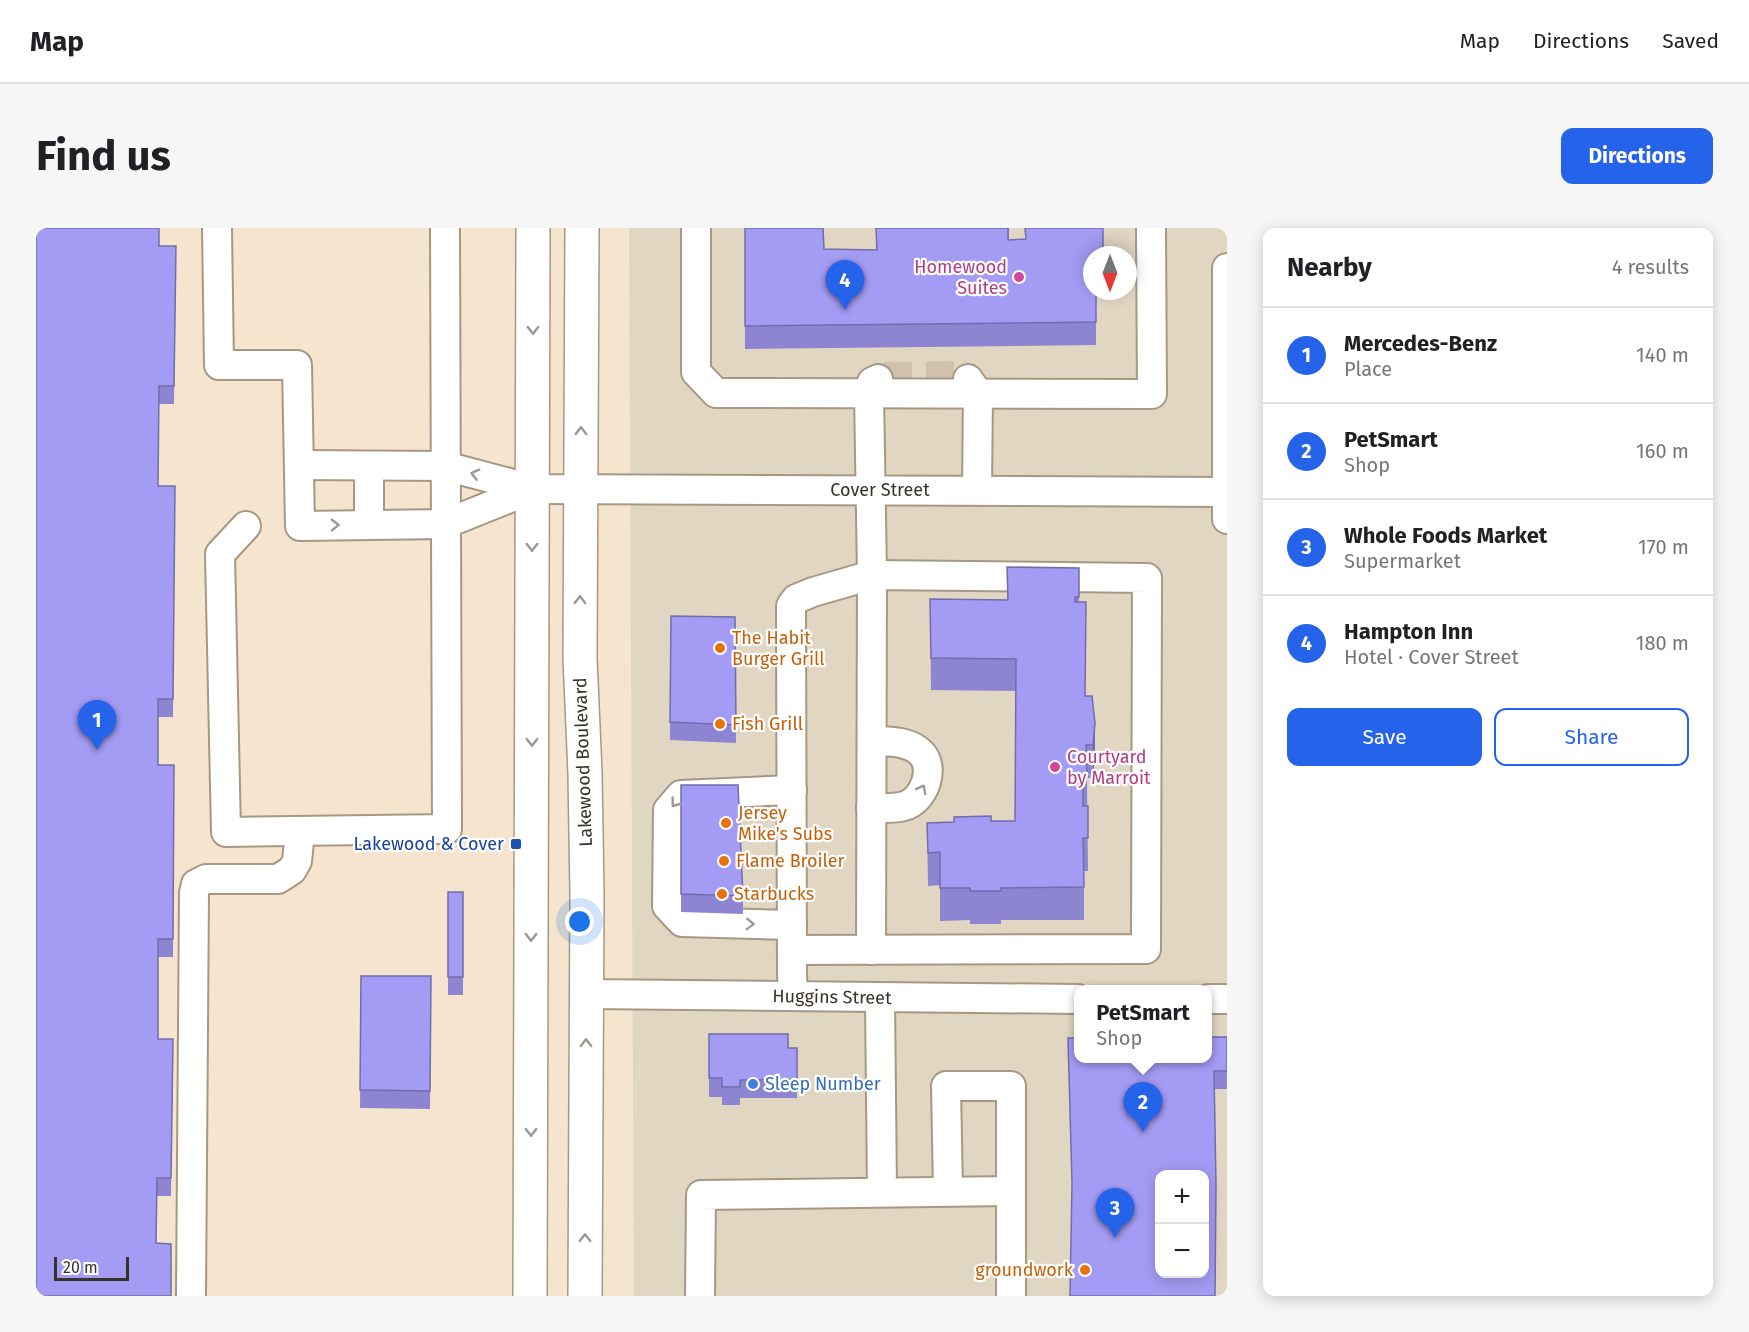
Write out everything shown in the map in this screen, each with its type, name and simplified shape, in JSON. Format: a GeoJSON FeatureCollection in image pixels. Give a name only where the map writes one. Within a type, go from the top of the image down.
{"type":"FeatureCollection","features":[{"type":"Feature","properties":{"kind":"main road"},"geometry":{"type":"LineString","coordinates":[[530,1296],[533,228]]}},
{"type":"Feature","properties":{"kind":"main road","name":"Lakewood Boulevard"},"geometry":{"type":"LineString","coordinates":[[582,228],[580,659],[585,773],[585,1296]]}},
{"type":"Feature","properties":{"kind":"street"},"geometry":{"type":"LineString","coordinates":[[217,228],[219,365],[297,365],[300,526],[445,524],[532,489]]}},
{"type":"Feature","properties":{"kind":"street"},"geometry":{"type":"LineString","coordinates":[[246,526],[220,554],[226,832],[447,829],[445,228]]}},
{"type":"Feature","properties":{"kind":"street"},"geometry":{"type":"LineString","coordinates":[[696,228],[696,372],[716,393],[876,385],[978,393],[1152,394],[1151,228]]}},
{"type":"Feature","properties":{"kind":"street"},"geometry":{"type":"LineString","coordinates":[[1227,268],[1227,519]]}},
{"type":"Feature","properties":{"kind":"street"},"geometry":{"type":"LineString","coordinates":[[954,375],[970,380],[978,393],[977,490]]}},
{"type":"Feature","properties":{"kind":"street"},"geometry":{"type":"LineString","coordinates":[[871,950],[872,575],[870,490],[876,385]]}},
{"type":"Feature","properties":{"kind":"street"},"geometry":{"type":"LineString","coordinates":[[300,465],[445,466],[532,489]]}},
{"type":"Feature","properties":{"kind":"street"},"geometry":{"type":"LineString","coordinates":[[369,466],[369,525]]}},
{"type":"Feature","properties":{"kind":"street","name":"Cover Street"},"geometry":{"type":"LineString","coordinates":[[532,489],[1227,492]]}},
{"type":"Feature","properties":{"kind":"street"},"geometry":{"type":"LineString","coordinates":[[792,790],[681,795],[668,810],[667,906],[682,922],[792,937],[871,950],[1146,949],[1147,578],[872,575],[796,599],[791,606],[792,790],[792,937],[793,996]]}},
{"type":"Feature","properties":{"kind":"street"},"geometry":{"type":"LineString","coordinates":[[871,808],[905,806],[920,796],[927,778],[927,762],[920,752],[904,743],[872,741]]}},
{"type":"Feature","properties":{"kind":"street"},"geometry":{"type":"LineString","coordinates":[[191,1296],[194,893],[196,884],[206,879],[278,879],[292,870],[297,861],[300,832]]}},
{"type":"Feature","properties":{"kind":"street","name":"Huggins Street"},"geometry":{"type":"LineString","coordinates":[[586,994],[1074,999]]}},
{"type":"Feature","properties":{"kind":"street"},"geometry":{"type":"LineString","coordinates":[[880,998],[882,1192]]}},
{"type":"Feature","properties":{"kind":"street"},"geometry":{"type":"LineString","coordinates":[[948,1191],[946,1086],[1011,1086],[1011,1296]]}},
{"type":"Feature","properties":{"kind":"street"},"geometry":{"type":"LineString","coordinates":[[700,1296],[700,1195],[1011,1191]]}},
{"type":"Feature","properties":{"kind":"shaded area"},"geometry":{"type":"Polygon","coordinates":[[[629,228],[1227,228],[1227,1296],[634,1296],[629,228]]]}},
{"type":"Feature","properties":{"kind":"building"},"geometry":{"type":"Polygon","coordinates":[[[36,228],[159,228],[159,246],[176,246],[174,386],[159,386],[158,486],[175,486],[173,699],[158,699],[158,765],[174,765],[173,939],[158,939],[158,1039],[173,1039],[171,1178],[157,1178],[156,1243],[171,1244],[171,1296],[36,1296],[36,228]]]}},
{"type":"Feature","properties":{"kind":"building"},"geometry":{"type":"Polygon","coordinates":[[[745,228],[823,228],[824,249],[877,250],[876,228],[1008,228],[1008,240],[1026,239],[1025,228],[1103,228],[1103,246],[1083,246],[1083,300],[1096,300],[1096,322],[745,326],[745,228]]]}},
{"type":"Feature","properties":{"kind":"building","name":"Courtyard by Marroit"},"geometry":{"type":"Polygon","coordinates":[[[1007,567],[1079,568],[1079,597],[1075,597],[1075,602],[1086,602],[1085,696],[1092,696],[1095,723],[1093,745],[1086,745],[1087,775],[1083,775],[1083,806],[1088,806],[1088,838],[1083,838],[1084,887],[1001,888],[1001,891],[940,888],[940,852],[928,853],[927,823],[954,822],[954,817],[991,816],[991,821],[1015,821],[1016,659],[931,658],[930,599],[1008,600],[1007,567]]]}},
{"type":"Feature","properties":{"kind":"building"},"geometry":{"type":"Polygon","coordinates":[[[671,616],[735,617],[736,725],[670,722],[671,616]]]}},
{"type":"Feature","properties":{"kind":"building"},"geometry":{"type":"Polygon","coordinates":[[[681,785],[738,785],[743,896],[681,894],[681,785]]]}},
{"type":"Feature","properties":{"kind":"building"},"geometry":{"type":"Polygon","coordinates":[[[448,892],[463,892],[463,977],[448,977],[448,892]]]}},
{"type":"Feature","properties":{"kind":"building"},"geometry":{"type":"Polygon","coordinates":[[[361,976],[431,976],[430,1091],[360,1090],[361,976]]]}},
{"type":"Feature","properties":{"kind":"building","name":"Sleep Number"},"geometry":{"type":"Polygon","coordinates":[[[709,1034],[788,1034],[788,1048],[797,1048],[797,1080],[740,1080],[740,1087],[722,1087],[722,1078],[709,1078],[709,1034]]]}},
{"type":"Feature","properties":{"kind":"building"},"geometry":{"type":"Polygon","coordinates":[[[1212,1037],[1227,1037],[1227,1071],[1214,1071],[1215,1296],[1070,1296],[1072,1183],[1068,1038],[1074,1038],[1074,1063],[1212,1063],[1212,1037]]]}},
{"type":"Feature","properties":{"kind":"tunnel"},"geometry":{"type":"LineString","coordinates":[[884,376],[954,375]]}},
{"type":"Feature","properties":{"kind":"place","name":"Homewood Suites"},"geometry":{"type":"Point","coordinates":[1019,277]}},
{"type":"Feature","properties":{"kind":"place","name":"Hampton Inn"},"geometry":{"type":"Point","coordinates":[845,310]}},
{"type":"Feature","properties":{"kind":"place","name":"The Habit Burger Grill"},"geometry":{"type":"Point","coordinates":[720,648]}},
{"type":"Feature","properties":{"kind":"place","name":"Fish Grill"},"geometry":{"type":"Point","coordinates":[720,724]}},
{"type":"Feature","properties":{"kind":"place","name":"Mercedes-Benz"},"geometry":{"type":"Point","coordinates":[97,750]}},
{"type":"Feature","properties":{"kind":"place","name":"Courtyard by Marroit"},"geometry":{"type":"Point","coordinates":[1055,767]}},
{"type":"Feature","properties":{"kind":"place","name":"Jersey Mike's Subs"},"geometry":{"type":"Point","coordinates":[726,823]}},
{"type":"Feature","properties":{"kind":"place","name":"Lakewood & Cover"},"geometry":{"type":"Point","coordinates":[516,844]}},
{"type":"Feature","properties":{"kind":"place","name":"Flame Broiler"},"geometry":{"type":"Point","coordinates":[724,861]}},
{"type":"Feature","properties":{"kind":"place","name":"Starbucks"},"geometry":{"type":"Point","coordinates":[722,894]}},
{"type":"Feature","properties":{"kind":"place","name":"Sleep Number"},"geometry":{"type":"Point","coordinates":[753,1084]}},
{"type":"Feature","properties":{"kind":"place","name":"PetSmart"},"geometry":{"type":"Point","coordinates":[1143,1132]}},
{"type":"Feature","properties":{"kind":"place","name":"Whole Foods Market"},"geometry":{"type":"Point","coordinates":[1115,1238]}},
{"type":"Feature","properties":{"kind":"place","name":"groundwork"},"geometry":{"type":"Point","coordinates":[1085,1270]}}]}
